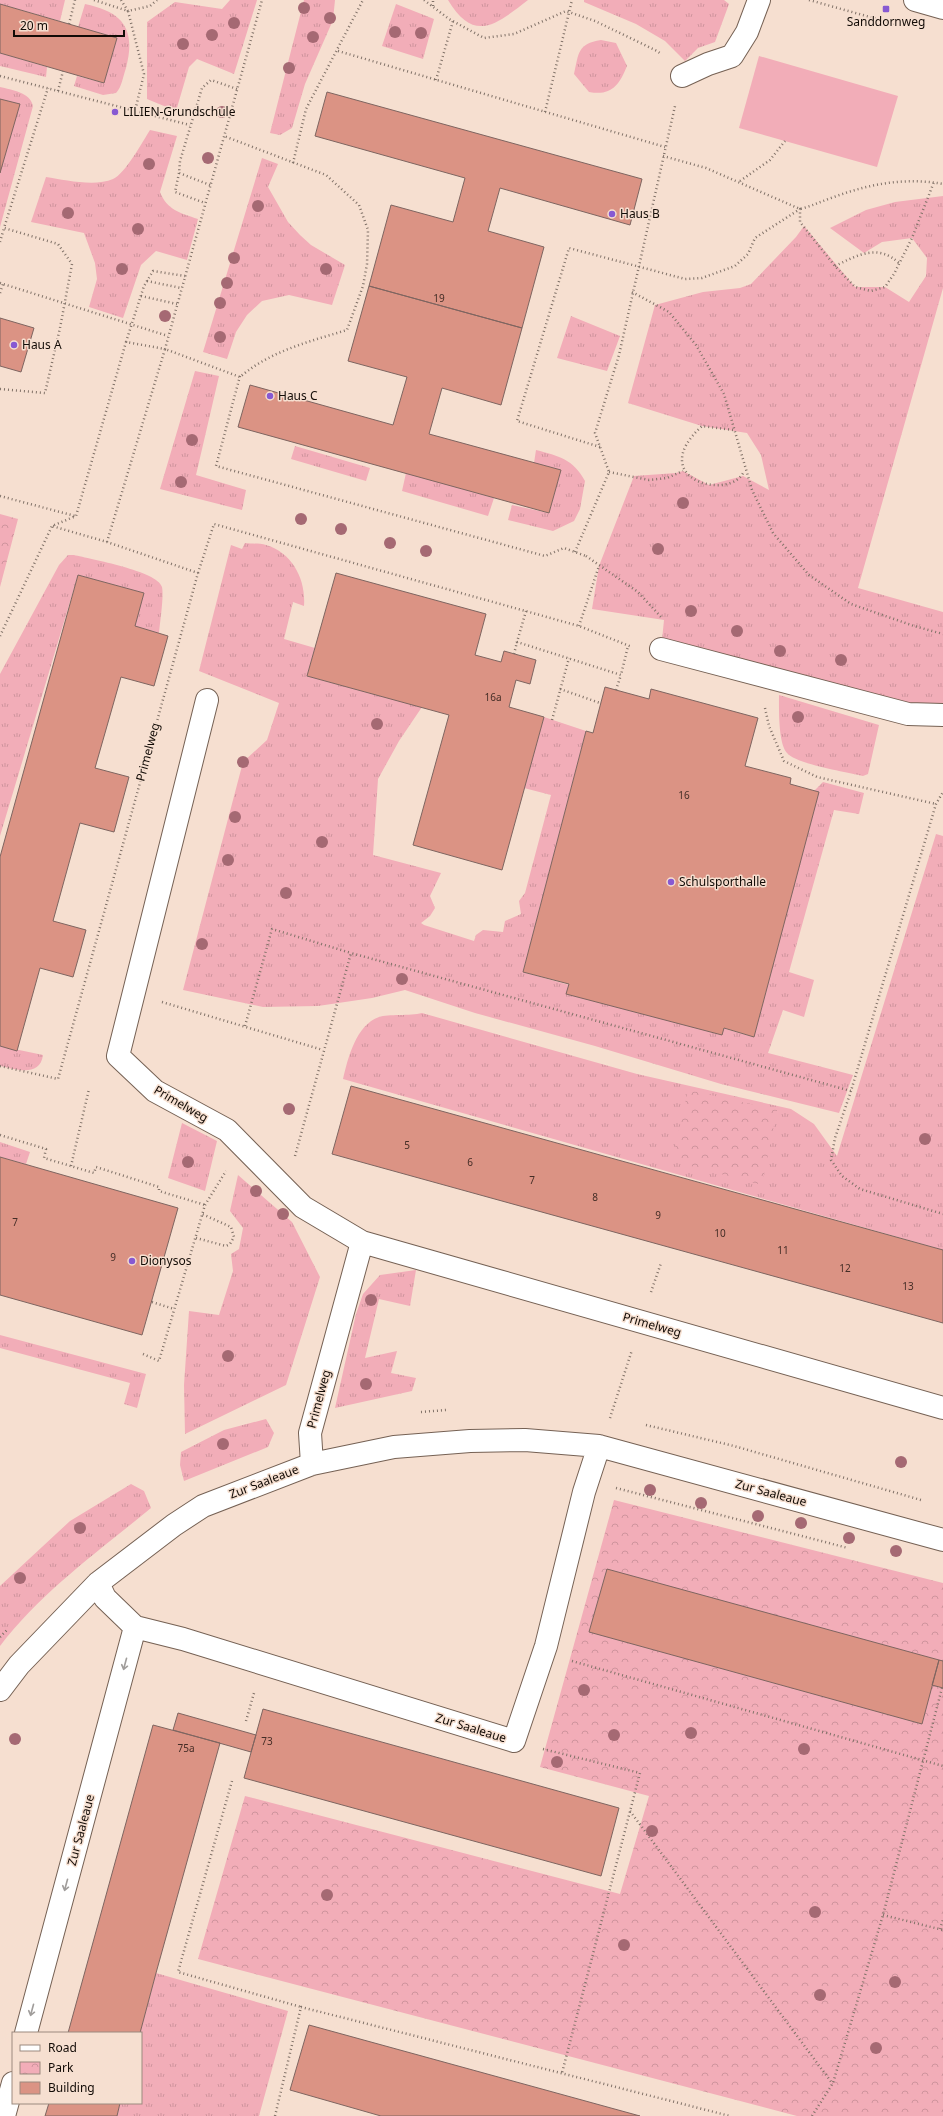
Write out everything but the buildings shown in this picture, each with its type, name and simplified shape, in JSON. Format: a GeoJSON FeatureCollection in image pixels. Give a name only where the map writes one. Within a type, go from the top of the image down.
{"type":"FeatureCollection","features":[{"type":"Feature","properties":{"kind":"street"},"geometry":{"type":"LineString","coordinates":[[682,76],[708,64],[732,56],[747,32],[759,0]]}},
{"type":"Feature","properties":{"kind":"street"},"geometry":{"type":"LineString","coordinates":[[915,0],[943,8]]}},
{"type":"Feature","properties":{"kind":"street"},"geometry":{"type":"LineString","coordinates":[[661,649],[908,714],[943,715]]}},
{"type":"Feature","properties":{"kind":"street","name":"Primelweg"},"geometry":{"type":"LineString","coordinates":[[207,700],[118,1056],[155,1091],[227,1130],[303,1207],[362,1242],[943,1408]]}},
{"type":"Feature","properties":{"kind":"street","name":"Primelweg"},"geometry":{"type":"LineString","coordinates":[[312,1464],[310,1433],[362,1242]]}},
{"type":"Feature","properties":{"kind":"street","name":"Zur Saaleaue"},"geometry":{"type":"LineString","coordinates":[[0,1690],[19,1665],[98,1583],[174,1525],[203,1506],[312,1464],[394,1447],[470,1441],[525,1440],[599,1446],[943,1540]]}},
{"type":"Feature","properties":{"kind":"street","name":"Zur Saaleaue"},"geometry":{"type":"LineString","coordinates":[[98,1583],[105,1598],[135,1627],[197,1644],[514,1741],[546,1646],[588,1481],[599,1446]]}},
{"type":"Feature","properties":{"kind":"street","name":"Zur Saaleaue"},"geometry":{"type":"LineString","coordinates":[[26,2032],[135,1627]]}},
{"type":"Feature","properties":{"kind":"street"},"geometry":{"type":"LineString","coordinates":[[4,2116],[12,2087]]}},
{"type":"Feature","properties":{"kind":"path"},"geometry":{"type":"LineString","coordinates":[[70,24],[75,0]]}},
{"type":"Feature","properties":{"kind":"path"},"geometry":{"type":"LineString","coordinates":[[94,0],[128,11],[150,6],[158,0]]}},
{"type":"Feature","properties":{"kind":"path"},"geometry":{"type":"LineString","coordinates":[[120,0],[128,11],[144,74],[135,111]]}},
{"type":"Feature","properties":{"kind":"path"},"geometry":{"type":"LineString","coordinates":[[107,542],[165,349],[262,0]]}},
{"type":"Feature","properties":{"kind":"path"},"geometry":{"type":"LineString","coordinates":[[293,163],[306,109],[338,51],[363,0]]}},
{"type":"Feature","properties":{"kind":"path"},"geometry":{"type":"LineString","coordinates":[[424,0],[453,21],[484,38],[514,34],[566,11],[595,21],[657,51],[682,76],[619,355],[594,433],[609,472],[575,552]]}},
{"type":"Feature","properties":{"kind":"path"},"geometry":{"type":"LineString","coordinates":[[433,6],[434,0]]}},
{"type":"Feature","properties":{"kind":"path"},"geometry":{"type":"LineString","coordinates":[[545,112],[572,0]]}},
{"type":"Feature","properties":{"kind":"path"},"geometry":{"type":"LineString","coordinates":[[809,0],[898,24]]}},
{"type":"Feature","properties":{"kind":"path"},"geometry":{"type":"LineString","coordinates":[[436,80],[453,21]]}},
{"type":"Feature","properties":{"kind":"path"},"geometry":{"type":"LineString","coordinates":[[338,51],[665,147]]}},
{"type":"Feature","properties":{"kind":"path"},"geometry":{"type":"LineString","coordinates":[[58,91],[63,71]]}},
{"type":"Feature","properties":{"kind":"path"},"geometry":{"type":"LineString","coordinates":[[0,76],[190,125]]}},
{"type":"Feature","properties":{"kind":"path"},"geometry":{"type":"LineString","coordinates":[[205,203],[175,192],[180,160],[202,88],[211,80],[237,89]]}},
{"type":"Feature","properties":{"kind":"path"},"geometry":{"type":"LineString","coordinates":[[0,242],[48,88]]}},
{"type":"Feature","properties":{"kind":"path"},"geometry":{"type":"LineString","coordinates":[[224,136],[326,175],[359,205],[368,230],[367,264],[363,286],[347,330],[296,345],[251,367],[240,376],[216,466],[545,556],[564,548],[586,556],[638,592],[664,620],[661,649]]}},
{"type":"Feature","properties":{"kind":"path"},"geometry":{"type":"LineString","coordinates":[[739,181],[770,160],[785,141]]}},
{"type":"Feature","properties":{"kind":"path"},"geometry":{"type":"LineString","coordinates":[[663,156],[695,164],[739,181],[800,209]]}},
{"type":"Feature","properties":{"kind":"path"},"geometry":{"type":"LineString","coordinates":[[178,173],[210,185]]}},
{"type":"Feature","properties":{"kind":"path"},"geometry":{"type":"LineString","coordinates":[[600,448],[517,421],[569,248],[685,279],[702,278],[735,266],[748,254],[755,238],[800,209],[816,205],[850,192],[888,182],[908,181],[934,182],[943,184]]}},
{"type":"Feature","properties":{"kind":"path"},"geometry":{"type":"LineString","coordinates":[[800,209],[800,222],[835,266],[855,287],[871,291],[885,287],[900,264],[934,182]]}},
{"type":"Feature","properties":{"kind":"path"},"geometry":{"type":"LineString","coordinates":[[0,389],[45,393],[65,304],[72,264],[58,244],[4,228]]}},
{"type":"Feature","properties":{"kind":"path"},"geometry":{"type":"LineString","coordinates":[[835,266],[864,253],[880,252],[892,256],[900,264]]}},
{"type":"Feature","properties":{"kind":"path"},"geometry":{"type":"LineString","coordinates":[[76,516],[126,342],[147,281],[153,271],[185,276]]}},
{"type":"Feature","properties":{"kind":"path"},"geometry":{"type":"LineString","coordinates":[[147,281],[181,288]]}},
{"type":"Feature","properties":{"kind":"path"},"geometry":{"type":"LineString","coordinates":[[0,292],[1,284],[168,336]]}},
{"type":"Feature","properties":{"kind":"path"},"geometry":{"type":"LineString","coordinates":[[632,292],[669,312],[696,345],[724,394],[752,490],[773,533],[809,575],[851,604],[914,626],[943,634]]}},
{"type":"Feature","properties":{"kind":"path"},"geometry":{"type":"LineString","coordinates":[[141,296],[177,304]]}},
{"type":"Feature","properties":{"kind":"path"},"geometry":{"type":"LineString","coordinates":[[126,342],[165,349],[240,376]]}},
{"type":"Feature","properties":{"kind":"path"},"geometry":{"type":"LineString","coordinates":[[734,430],[702,426],[688,442],[683,456],[683,471],[689,478],[709,485],[730,483],[742,476],[745,470]]}},
{"type":"Feature","properties":{"kind":"path"},"geometry":{"type":"LineString","coordinates":[[609,472],[649,480],[666,478],[683,471]]}},
{"type":"Feature","properties":{"kind":"path"},"geometry":{"type":"LineString","coordinates":[[0,496],[76,516]]}},
{"type":"Feature","properties":{"kind":"path"},"geometry":{"type":"LineString","coordinates":[[0,636],[52,526],[76,516]]}},
{"type":"Feature","properties":{"kind":"path","name":"Primelweg"},"geometry":{"type":"LineString","coordinates":[[0,1066],[58,1079],[198,573],[214,524],[526,612]]}},
{"type":"Feature","properties":{"kind":"path"},"geometry":{"type":"LineString","coordinates":[[52,526],[107,542],[198,573]]}},
{"type":"Feature","properties":{"kind":"path"},"geometry":{"type":"LineString","coordinates":[[579,626],[599,566]]}},
{"type":"Feature","properties":{"kind":"path"},"geometry":{"type":"LineString","coordinates":[[514,654],[526,612],[579,626],[635,649]]}},
{"type":"Feature","properties":{"kind":"path"},"geometry":{"type":"LineString","coordinates":[[517,642],[621,675]]}},
{"type":"Feature","properties":{"kind":"path"},"geometry":{"type":"LineString","coordinates":[[616,690],[628,646]]}},
{"type":"Feature","properties":{"kind":"path"},"geometry":{"type":"LineString","coordinates":[[552,720],[569,658]]}},
{"type":"Feature","properties":{"kind":"path"},"geometry":{"type":"LineString","coordinates":[[560,689],[600,703]]}},
{"type":"Feature","properties":{"kind":"path"},"geometry":{"type":"LineString","coordinates":[[764,704],[769,726],[784,761],[817,777],[936,804]]}},
{"type":"Feature","properties":{"kind":"path"},"geometry":{"type":"LineString","coordinates":[[943,792],[936,804],[851,1091],[835,1138],[831,1160],[842,1176],[860,1189],[943,1214]]}},
{"type":"Feature","properties":{"kind":"path"},"geometry":{"type":"LineString","coordinates":[[245,1026],[272,929],[351,953],[851,1091]]}},
{"type":"Feature","properties":{"kind":"path"},"geometry":{"type":"LineString","coordinates":[[294,1161],[323,1050],[351,953]]}},
{"type":"Feature","properties":{"kind":"path"},"geometry":{"type":"LineString","coordinates":[[134,994],[323,1050]]}},
{"type":"Feature","properties":{"kind":"path"},"geometry":{"type":"LineString","coordinates":[[70,1166],[89,1089]]}},
{"type":"Feature","properties":{"kind":"path"},"geometry":{"type":"LineString","coordinates":[[0,1135],[46,1149],[44,1158],[94,1173],[96,1167],[159,1187],[159,1191],[205,1205]]}},
{"type":"Feature","properties":{"kind":"path"},"geometry":{"type":"LineString","coordinates":[[143,1354],[159,1361],[205,1205],[226,1172]]}},
{"type":"Feature","properties":{"kind":"path"},"geometry":{"type":"LineString","coordinates":[[196,1238],[226,1246],[230,1244],[234,1236],[231,1227],[202,1214]]}},
{"type":"Feature","properties":{"kind":"path"},"geometry":{"type":"LineString","coordinates":[[599,1446],[661,1263]]}},
{"type":"Feature","properties":{"kind":"path"},"geometry":{"type":"LineString","coordinates":[[152,1302],[174,1309]]}},
{"type":"Feature","properties":{"kind":"path"},"geometry":{"type":"LineString","coordinates":[[588,1481],[850,1549]]}},
{"type":"Feature","properties":{"kind":"path"},"geometry":{"type":"LineString","coordinates":[[546,1646],[576,1664],[923,1759],[943,1766]]}},
{"type":"Feature","properties":{"kind":"path"},"geometry":{"type":"LineString","coordinates":[[812,2116],[833,2083],[883,1915],[942,1688]]}},
{"type":"Feature","properties":{"kind":"path"},"geometry":{"type":"LineString","coordinates":[[514,1741],[640,1773],[562,2073]]}},
{"type":"Feature","properties":{"kind":"path"},"geometry":{"type":"LineString","coordinates":[[232,1781],[178,1972],[301,2007],[730,2116]]}},
{"type":"Feature","properties":{"kind":"path"},"geometry":{"type":"LineString","coordinates":[[630,1810],[833,2083]]}},
{"type":"Feature","properties":{"kind":"path"},"geometry":{"type":"LineString","coordinates":[[883,1915],[942,1929],[943,1920]]}},
{"type":"Feature","properties":{"kind":"path"},"geometry":{"type":"LineString","coordinates":[[275,2116],[301,2007]]}},
{"type":"Feature","properties":{"kind":"green space"},"geometry":{"type":"Polygon","coordinates":[[[0,0],[65,0],[60,21],[0,4],[0,0]]]}},
{"type":"Feature","properties":{"kind":"green space"},"geometry":{"type":"Polygon","coordinates":[[[230,0],[257,0],[234,74],[197,59],[189,67],[176,111],[147,99],[147,22],[175,2],[222,9],[230,0]]]}},
{"type":"Feature","properties":{"kind":"green space"},"geometry":{"type":"Polygon","coordinates":[[[304,0],[335,0],[333,20],[305,84],[292,128],[280,135],[270,133],[304,0]]]}},
{"type":"Feature","properties":{"kind":"green space"},"geometry":{"type":"Polygon","coordinates":[[[448,0],[528,0],[496,22],[486,26],[477,26],[467,22],[458,14],[448,0]]]}},
{"type":"Feature","properties":{"kind":"green space"},"geometry":{"type":"Polygon","coordinates":[[[584,0],[724,0],[729,4],[715,42],[698,48],[685,61],[665,41],[636,24],[584,2],[584,0]]]}},
{"type":"Feature","properties":{"kind":"green space"},"geometry":{"type":"Polygon","coordinates":[[[85,4],[98,7],[118,18],[128,33],[129,55],[120,88],[116,93],[103,95],[74,86],[77,76],[104,83],[117,38],[78,27],[85,4]]]}},
{"type":"Feature","properties":{"kind":"green space"},"geometry":{"type":"Polygon","coordinates":[[[396,4],[434,19],[423,59],[382,46],[396,4]]]}},
{"type":"Feature","properties":{"kind":"green space"},"geometry":{"type":"Polygon","coordinates":[[[601,40],[616,43],[627,66],[621,79],[609,91],[597,93],[589,92],[574,74],[578,55],[587,44],[601,40]]]}},
{"type":"Feature","properties":{"kind":"green space"},"geometry":{"type":"Polygon","coordinates":[[[0,53],[47,67],[46,77],[0,66],[0,53]]]}},
{"type":"Feature","properties":{"kind":"green space"},"geometry":{"type":"Polygon","coordinates":[[[759,56],[898,96],[877,167],[739,128],[759,56]]]}},
{"type":"Feature","properties":{"kind":"green space"},"geometry":{"type":"Polygon","coordinates":[[[0,87],[20,92],[31,101],[33,106],[0,227],[0,173],[19,104],[0,99],[0,87]]]}},
{"type":"Feature","properties":{"kind":"green space"},"geometry":{"type":"Polygon","coordinates":[[[150,130],[177,136],[160,192],[170,207],[185,215],[198,219],[187,260],[156,251],[141,265],[123,318],[89,307],[97,279],[95,263],[84,233],[31,222],[46,177],[89,183],[113,179],[123,171],[150,130]]]}},
{"type":"Feature","properties":{"kind":"green space"},"geometry":{"type":"Polygon","coordinates":[[[262,158],[278,164],[268,187],[288,222],[311,245],[345,265],[332,305],[289,295],[262,301],[247,315],[236,332],[227,359],[203,352],[262,158]]]}},
{"type":"Feature","properties":{"kind":"green space"},"geometry":{"type":"Polygon","coordinates":[[[943,196],[943,288],[858,588],[943,612],[943,715],[662,640],[664,620],[592,609],[599,566],[634,476],[676,473],[683,471],[709,485],[743,476],[769,490],[761,455],[747,433],[702,426],[628,403],[655,305],[703,292],[740,288],[751,284],[796,237],[804,226],[855,287],[885,287],[909,302],[926,276],[927,258],[912,238],[882,242],[864,253],[830,228],[866,210],[895,202],[943,196]]]}},
{"type":"Feature","properties":{"kind":"green space"},"geometry":{"type":"Polygon","coordinates":[[[571,316],[620,336],[607,371],[557,358],[571,316]]]}},
{"type":"Feature","properties":{"kind":"green space"},"geometry":{"type":"Polygon","coordinates":[[[195,371],[219,376],[196,475],[246,490],[242,510],[160,489],[195,371]]]}},
{"type":"Feature","properties":{"kind":"green space"},"geometry":{"type":"Polygon","coordinates":[[[295,446],[370,468],[366,481],[291,459],[295,446]]]}},
{"type":"Feature","properties":{"kind":"green space"},"geometry":{"type":"Polygon","coordinates":[[[536,450],[552,454],[570,463],[576,468],[585,481],[580,509],[574,521],[553,531],[508,520],[512,505],[549,513],[561,470],[534,463],[536,450]]]}},
{"type":"Feature","properties":{"kind":"green space"},"geometry":{"type":"Polygon","coordinates":[[[406,473],[494,498],[488,516],[402,491],[406,473]]]}},
{"type":"Feature","properties":{"kind":"green space"},"geometry":{"type":"Polygon","coordinates":[[[0,514],[18,519],[0,587],[0,514]]]}},
{"type":"Feature","properties":{"kind":"green space"},"geometry":{"type":"Polygon","coordinates":[[[245,543],[264,544],[284,554],[296,569],[300,577],[303,587],[304,606],[293,602],[284,639],[315,648],[307,676],[422,707],[399,741],[378,779],[373,855],[441,873],[430,896],[435,908],[430,916],[421,923],[424,925],[474,941],[476,935],[483,930],[503,932],[505,921],[521,914],[519,901],[525,893],[551,795],[524,788],[544,717],[586,731],[523,972],[754,1037],[818,792],[814,791],[823,782],[864,793],[859,814],[834,810],[789,972],[814,980],[804,1017],[783,1010],[768,1053],[853,1075],[839,1113],[721,1084],[595,1046],[475,1013],[405,990],[372,998],[318,1006],[263,1007],[183,990],[243,762],[267,740],[279,703],[199,671],[231,545],[242,549],[245,543]]]}},
{"type":"Feature","properties":{"kind":"green space"},"geometry":{"type":"Polygon","coordinates":[[[68,555],[122,566],[158,581],[162,587],[159,633],[134,627],[144,593],[78,575],[0,836],[0,674],[59,565],[68,555]]]}},
{"type":"Feature","properties":{"kind":"green space"},"geometry":{"type":"Polygon","coordinates":[[[779,695],[879,725],[868,774],[863,776],[822,767],[800,761],[787,753],[782,742],[779,716],[779,695]]]}},
{"type":"Feature","properties":{"kind":"green space"},"geometry":{"type":"Polygon","coordinates":[[[936,834],[943,836],[943,1250],[343,1079],[354,1043],[364,1027],[371,1021],[383,1016],[422,1013],[637,1074],[791,1109],[814,1124],[837,1156],[936,834]]]}},
{"type":"Feature","properties":{"kind":"green space"},"geometry":{"type":"Polygon","coordinates":[[[0,1046],[43,1055],[41,1062],[37,1067],[26,1070],[0,1066],[0,1046]]]}},
{"type":"Feature","properties":{"kind":"green space"},"geometry":{"type":"Polygon","coordinates":[[[688,1090],[777,1110],[762,1185],[672,1161],[688,1090]]]}},
{"type":"Feature","properties":{"kind":"green space"},"geometry":{"type":"Polygon","coordinates":[[[182,1123],[217,1141],[205,1191],[168,1178],[182,1123]]]}},
{"type":"Feature","properties":{"kind":"green space"},"geometry":{"type":"Polygon","coordinates":[[[0,1142],[30,1152],[26,1164],[0,1157],[0,1142]]]}},
{"type":"Feature","properties":{"kind":"green space"},"geometry":{"type":"Polygon","coordinates":[[[238,1175],[292,1222],[320,1277],[286,1385],[185,1434],[184,1385],[189,1311],[219,1315],[233,1271],[231,1254],[239,1249],[243,1228],[230,1211],[238,1175]]]}},
{"type":"Feature","properties":{"kind":"green space"},"geometry":{"type":"Polygon","coordinates":[[[416,1270],[410,1306],[379,1299],[365,1358],[397,1351],[391,1373],[416,1378],[412,1391],[335,1408],[356,1314],[363,1294],[380,1275],[416,1270]]]}},
{"type":"Feature","properties":{"kind":"green space"},"geometry":{"type":"Polygon","coordinates":[[[0,1335],[146,1374],[137,1408],[124,1404],[130,1383],[0,1348],[0,1335]]]}},
{"type":"Feature","properties":{"kind":"green space"},"geometry":{"type":"Polygon","coordinates":[[[266,1419],[274,1433],[268,1447],[184,1481],[180,1465],[181,1452],[224,1430],[266,1419]]]}},
{"type":"Feature","properties":{"kind":"green space"},"geometry":{"type":"Polygon","coordinates":[[[131,1484],[144,1491],[151,1508],[91,1556],[52,1590],[16,1626],[0,1646],[0,1586],[70,1521],[131,1484]]]}},
{"type":"Feature","properties":{"kind":"green space"},"geometry":{"type":"Polygon","coordinates":[[[614,1500],[943,1583],[943,2116],[797,2116],[198,1959],[245,1796],[620,1894],[649,1796],[540,1767],[614,1500]]]}},
{"type":"Feature","properties":{"kind":"green space"},"geometry":{"type":"Polygon","coordinates":[[[156,1973],[288,2011],[259,2116],[117,2116],[120,2104],[142,2104],[142,2032],[140,2032],[156,1973]]]}},
{"type":"Feature","properties":{"kind":"place","name":"Sanddornweg"},"geometry":{"type":"Point","coordinates":[886,9]}},
{"type":"Feature","properties":{"kind":"place","name":"LILIEN-Grundschule"},"geometry":{"type":"Point","coordinates":[115,112]}},
{"type":"Feature","properties":{"kind":"place","name":"Haus B"},"geometry":{"type":"Point","coordinates":[612,214]}},
{"type":"Feature","properties":{"kind":"place","name":"Haus A"},"geometry":{"type":"Point","coordinates":[14,345]}},
{"type":"Feature","properties":{"kind":"place","name":"Haus C"},"geometry":{"type":"Point","coordinates":[270,396]}},
{"type":"Feature","properties":{"kind":"place","name":"Schulsporthalle"},"geometry":{"type":"Point","coordinates":[671,882]}},
{"type":"Feature","properties":{"kind":"place","name":"Dionysos"},"geometry":{"type":"Point","coordinates":[132,1261]}}]}
